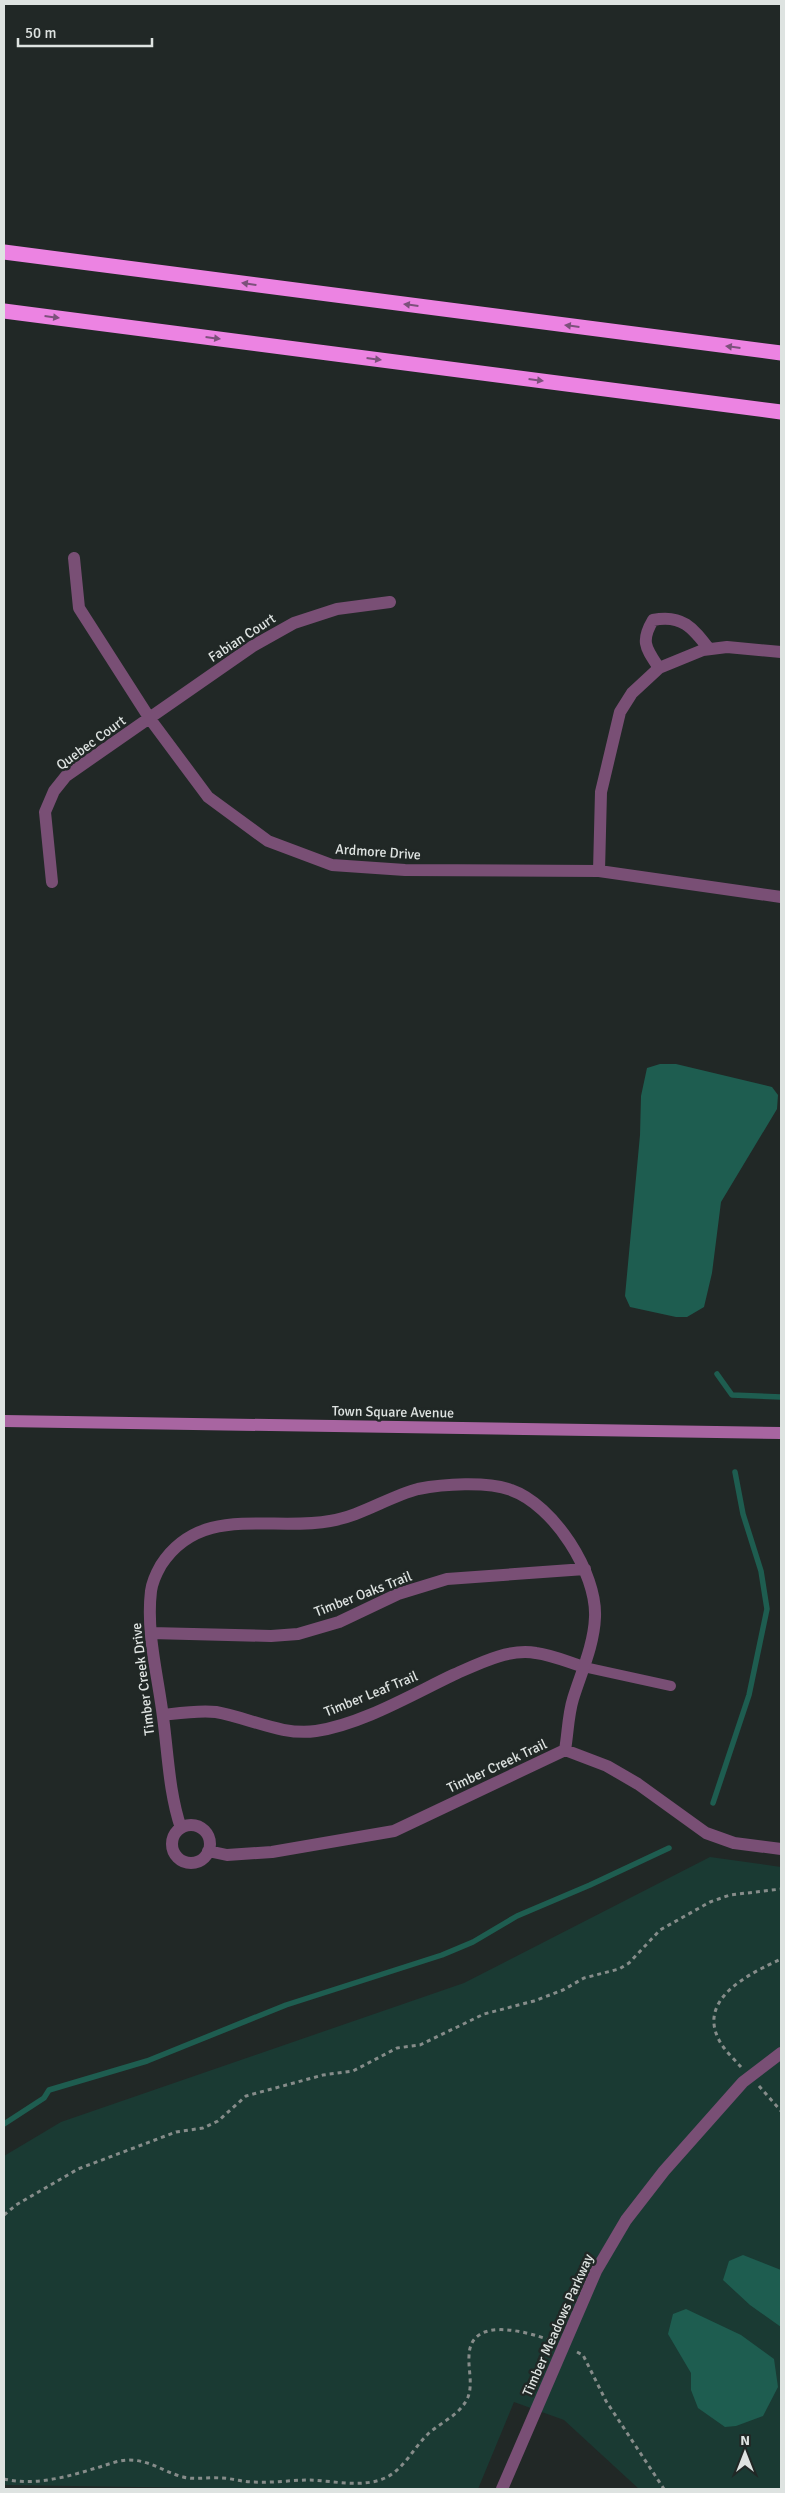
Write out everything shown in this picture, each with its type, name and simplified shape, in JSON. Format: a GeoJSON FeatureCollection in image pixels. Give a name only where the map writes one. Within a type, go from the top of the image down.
{"type":"FeatureCollection","features":[{"type":"Feature","properties":{"kind":"highway"},"geometry":{"type":"LineString","coordinates":[[4,252],[781,353]]}},
{"type":"Feature","properties":{"kind":"highway"},"geometry":{"type":"LineString","coordinates":[[4,311],[781,412]]}},
{"type":"Feature","properties":{"kind":"main road","name":"Town Square Avenue"},"geometry":{"type":"LineString","coordinates":[[4,1420],[781,1433]]}},
{"type":"Feature","properties":{"kind":"street","name":"Ardmore Drive"},"geometry":{"type":"LineString","coordinates":[[74,558],[79,608],[150,719],[208,797],[268,841],[332,865],[405,870],[599,871],[781,897]]}},
{"type":"Feature","properties":{"kind":"street","name":"Fabian Court"},"geometry":{"type":"LineString","coordinates":[[150,719],[253,646],[294,623],[337,609],[390,602]]}},
{"type":"Feature","properties":{"kind":"street"},"geometry":{"type":"LineString","coordinates":[[659,668],[646,648],[645,634],[653,620],[664,618],[680,620],[696,633],[709,649]]}},
{"type":"Feature","properties":{"kind":"street"},"geometry":{"type":"LineString","coordinates":[[599,871],[601,792],[620,712],[632,693],[659,668],[709,649],[728,647],[781,652]]}},
{"type":"Feature","properties":{"kind":"street","name":"Quebec Court"},"geometry":{"type":"LineString","coordinates":[[52,882],[45,812],[54,791],[66,776],[150,719]]}},
{"type":"Feature","properties":{"kind":"street","name":"Timber Creek Drive"},"geometry":{"type":"LineString","coordinates":[[181,1828],[171,1786],[163,1715],[150,1633],[151,1589],[160,1565],[176,1548],[198,1532],[221,1524],[302,1524],[330,1521],[349,1516],[417,1490],[454,1485],[512,1490],[535,1505],[556,1522],[585,1570],[594,1602],[595,1619],[584,1667],[572,1702],[566,1750]]}},
{"type":"Feature","properties":{"kind":"street","name":"Timber Oaks Trail"},"geometry":{"type":"LineString","coordinates":[[150,1633],[271,1636],[298,1634],[338,1622],[398,1594],[447,1579],[585,1570]]}},
{"type":"Feature","properties":{"kind":"street","name":"Timber Leaf Trail"},"geometry":{"type":"LineString","coordinates":[[163,1715],[184,1712],[214,1712],[291,1731],[315,1731],[340,1726],[484,1661],[511,1654],[536,1652],[584,1667]]}},
{"type":"Feature","properties":{"kind":"street","name":"Timber Creek Trail"},"geometry":{"type":"LineString","coordinates":[[208,1851],[227,1855],[272,1852],[394,1831],[566,1750],[607,1766],[638,1784],[706,1833],[734,1843],[781,1850]]}},
{"type":"Feature","properties":{"kind":"street"},"geometry":{"type":"LineString","coordinates":[[190,1825],[201,1828],[209,1839],[208,1851],[205,1856],[195,1862],[183,1861],[178,1858],[172,1847],[172,1841],[181,1828],[190,1825]]}},
{"type":"Feature","properties":{"kind":"street","name":"Timber Meadows Parkway"},"geometry":{"type":"LineString","coordinates":[[502,2489],[596,2270],[626,2220],[664,2171],[750,2076],[781,2053]]}},
{"type":"Feature","properties":{"kind":"lane"},"geometry":{"type":"LineString","coordinates":[[584,1667],[671,1686]]}},
{"type":"Feature","properties":{"kind":"path"},"geometry":{"type":"LineString","coordinates":[[4,2215],[16,2205],[78,2169],[176,2132],[203,2128],[218,2121],[246,2096],[324,2075],[353,2071],[397,2048],[420,2045],[484,2014],[534,2001],[563,1990],[584,1978],[618,1969],[629,1963],[660,1930],[710,1902],[730,1895],[781,1889]]}},
{"type":"Feature","properties":{"kind":"path"},"geometry":{"type":"LineString","coordinates":[[781,1959],[752,1973],[729,1989],[716,2010],[714,2025],[719,2041],[781,2111]]}},
{"type":"Feature","properties":{"kind":"path"},"geometry":{"type":"LineString","coordinates":[[4,2478],[42,2480],[62,2478],[124,2460],[139,2460],[152,2463],[181,2476],[192,2478],[220,2478],[254,2482],[309,2480],[367,2483],[385,2478],[398,2470],[428,2433],[461,2408],[468,2397],[470,2386],[469,2355],[471,2345],[481,2333],[498,2329],[530,2333],[564,2345],[583,2355],[591,2375],[606,2401],[664,2489]]}},
{"type":"Feature","properties":{"kind":"shaded area"},"geometry":{"type":"Polygon","coordinates":[[[660,1064],[676,1064],[772,1087],[778,1095],[777,1109],[721,1202],[712,1273],[704,1307],[687,1317],[676,1317],[630,1307],[625,1296],[640,1135],[641,1096],[647,1068],[660,1064]]]}},
{"type":"Feature","properties":{"kind":"shaded area"},"geometry":{"type":"Polygon","coordinates":[[[710,1857],[781,1867],[781,2489],[639,2489],[564,2420],[514,2402],[478,2489],[281,2489],[4,2485],[4,2156],[61,2122],[464,1983],[710,1857]]]}},
{"type":"Feature","properties":{"kind":"shaded area"},"geometry":{"type":"Polygon","coordinates":[[[743,2255],[781,2270],[781,2327],[750,2305],[723,2280],[729,2261],[743,2255]]]}},
{"type":"Feature","properties":{"kind":"shaded area"},"geometry":{"type":"Polygon","coordinates":[[[686,2309],[741,2335],[774,2359],[778,2387],[763,2416],[736,2426],[725,2427],[698,2408],[691,2390],[691,2373],[668,2334],[673,2314],[686,2309]]]}},
{"type":"Feature","properties":{"kind":"waterway"},"geometry":{"type":"LineString","coordinates":[[717,1374],[732,1395],[781,1397]]}},
{"type":"Feature","properties":{"kind":"waterway"},"geometry":{"type":"LineString","coordinates":[[713,1803],[749,1695],[767,1609],[761,1571],[743,1514],[735,1472]]}},
{"type":"Feature","properties":{"kind":"waterway"},"geometry":{"type":"LineString","coordinates":[[4,2124],[44,2098],[49,2090],[147,2061],[286,2005],[442,1955],[473,1942],[517,1916],[590,1885],[669,1848]]}}]}
